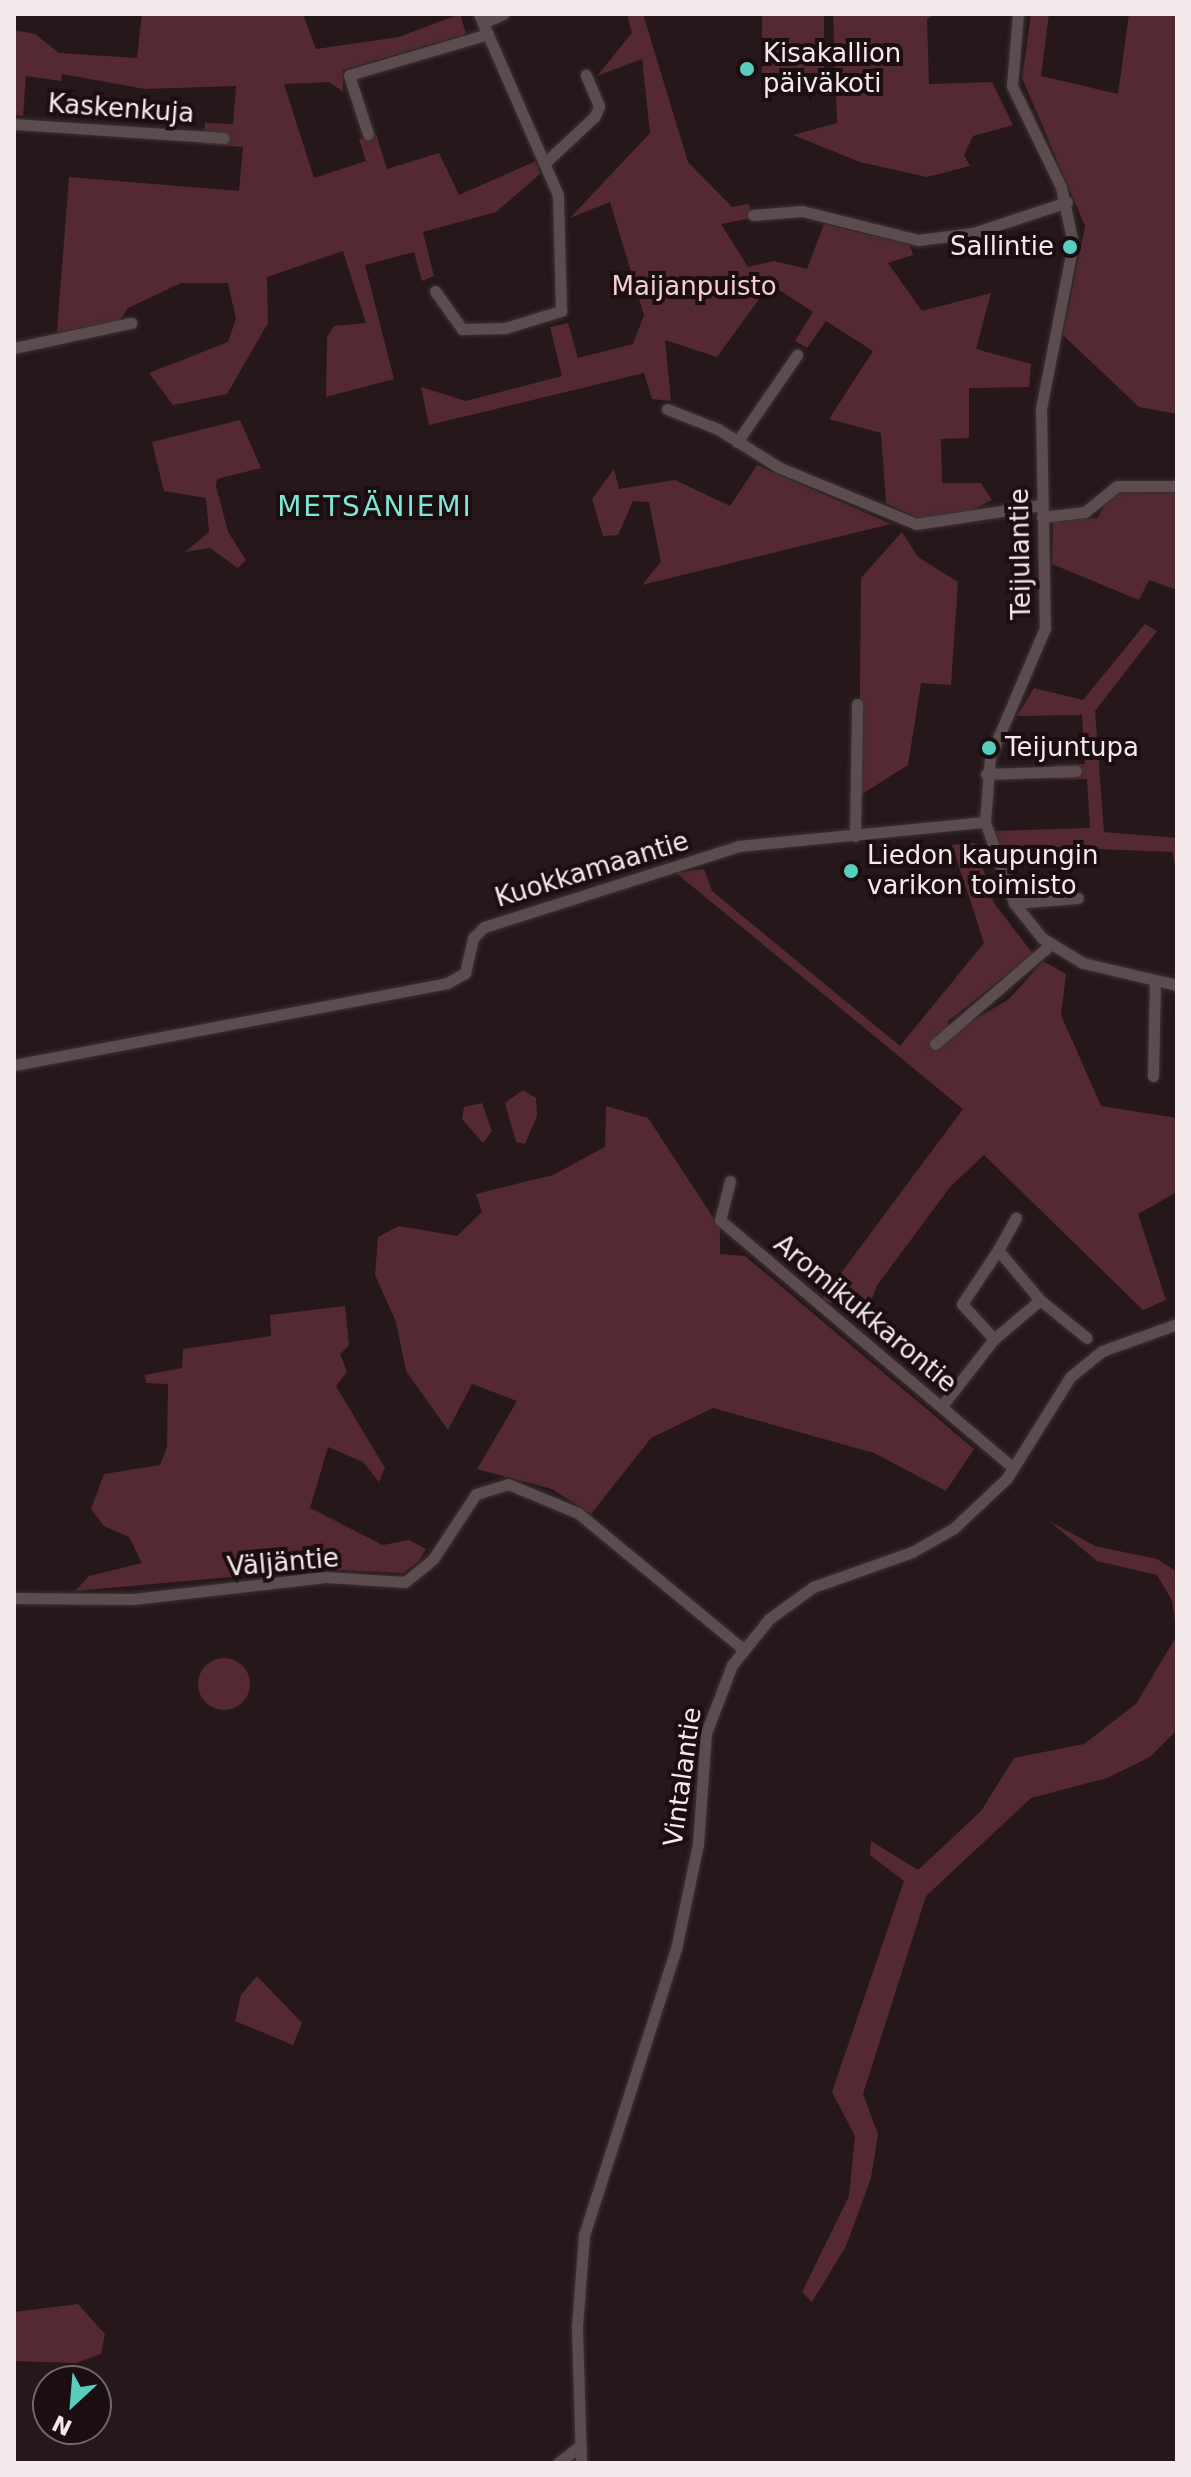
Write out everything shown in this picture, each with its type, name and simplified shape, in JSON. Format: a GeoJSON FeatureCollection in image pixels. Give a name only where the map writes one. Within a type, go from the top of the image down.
{"type":"FeatureCollection","features":[{"type":"Feature","properties":{"kind":"street"},"geometry":{"type":"LineString","coordinates":[[368,134],[349,75],[503,14]]}},
{"type":"Feature","properties":{"kind":"street","name":"Teijulantie"},"geometry":{"type":"LineString","coordinates":[[1018,14],[1012,86],[1067,202],[1073,244],[1043,383],[1043,642],[986,774],[985,822],[1014,903],[1046,949],[1083,963],[1177,985]]}},
{"type":"Feature","properties":{"kind":"street"},"geometry":{"type":"LineString","coordinates":[[435,291],[462,329],[505,328],[561,311],[563,234],[548,160],[483,24]]}},
{"type":"Feature","properties":{"kind":"street"},"geometry":{"type":"LineString","coordinates":[[548,160],[595,116],[599,106],[586,75]]}},
{"type":"Feature","properties":{"kind":"street","name":"Kaskenkuja"},"geometry":{"type":"LineString","coordinates":[[14,124],[224,138]]}},
{"type":"Feature","properties":{"kind":"street"},"geometry":{"type":"LineString","coordinates":[[753,215],[802,211],[918,240],[973,233],[1067,202]]}},
{"type":"Feature","properties":{"kind":"street"},"geometry":{"type":"LineString","coordinates":[[14,348],[131,323]]}},
{"type":"Feature","properties":{"kind":"street"},"geometry":{"type":"LineString","coordinates":[[737,442],[797,355]]}},
{"type":"Feature","properties":{"kind":"street"},"geometry":{"type":"LineString","coordinates":[[667,409],[737,442],[778,467],[916,524],[1042,511],[1085,512],[1117,486],[1177,486]]}},
{"type":"Feature","properties":{"kind":"street"},"geometry":{"type":"LineString","coordinates":[[855,836],[857,704]]}},
{"type":"Feature","properties":{"kind":"street"},"geometry":{"type":"LineString","coordinates":[[986,774],[1076,771]]}},
{"type":"Feature","properties":{"kind":"street","name":"Kuokkamaantie"},"geometry":{"type":"LineString","coordinates":[[14,1065],[447,983],[465,973],[473,938],[484,927],[739,846],[985,822]]}},
{"type":"Feature","properties":{"kind":"street"},"geometry":{"type":"LineString","coordinates":[[1014,903],[1078,898]]}},
{"type":"Feature","properties":{"kind":"street"},"geometry":{"type":"LineString","coordinates":[[935,1044],[1046,949]]}},
{"type":"Feature","properties":{"kind":"street"},"geometry":{"type":"LineString","coordinates":[[1153,1076],[1155,981]]}},
{"type":"Feature","properties":{"kind":"street","name":"Aromikukkarontie"},"geometry":{"type":"LineString","coordinates":[[730,1181],[720,1220],[1013,1468]]}},
{"type":"Feature","properties":{"kind":"street"},"geometry":{"type":"LineString","coordinates":[[994,1339],[962,1304],[1016,1218]]}},
{"type":"Feature","properties":{"kind":"street"},"geometry":{"type":"LineString","coordinates":[[998,1250],[1040,1300],[1087,1338]]}},
{"type":"Feature","properties":{"kind":"street"},"geometry":{"type":"LineString","coordinates":[[941,1407],[994,1339],[1040,1300]]}},
{"type":"Feature","properties":{"kind":"street","name":"Vintalantie"},"geometry":{"type":"LineString","coordinates":[[581,2463],[577,2312],[584,2235],[676,1949],[698,1844],[706,1733],[743,1649],[813,1587],[912,1552],[954,1528],[1013,1468],[1070,1377],[1102,1351],[1177,1324]]}},
{"type":"Feature","properties":{"kind":"street","name":"Väljäntie"},"geometry":{"type":"LineString","coordinates":[[14,1598],[133,1599],[326,1577],[405,1582],[433,1559],[476,1494],[508,1484],[578,1513],[743,1649]]}},
{"type":"Feature","properties":{"kind":"street"},"geometry":{"type":"LineString","coordinates":[[558,2463],[581,2445]]}},
{"type":"Feature","properties":{"kind":"green space"},"geometry":{"type":"Polygon","coordinates":[[[142,14],[303,14],[316,49],[399,37],[460,14],[466,34],[343,70],[343,92],[329,82],[284,84],[314,178],[366,161],[359,139],[376,134],[387,169],[439,153],[459,195],[536,161],[540,174],[496,212],[423,232],[434,276],[422,281],[414,252],[365,265],[394,379],[326,397],[327,337],[334,326],[366,323],[343,251],[267,277],[268,323],[227,394],[173,405],[149,373],[228,342],[236,319],[228,283],[181,283],[128,308],[119,321],[57,332],[69,177],[239,191],[243,147],[203,144],[205,123],[233,124],[236,86],[145,89],[62,74],[61,81],[26,76],[23,116],[14,115],[14,30],[35,34],[59,53],[137,58],[142,14]]]}},
{"type":"Feature","properties":{"kind":"green space","name":"Maijanpuisto"},"geometry":{"type":"Polygon","coordinates":[[[627,14],[643,14],[688,162],[732,207],[749,204],[752,218],[721,224],[748,267],[774,261],[807,269],[824,224],[910,245],[913,255],[888,263],[922,311],[991,293],[976,349],[1031,364],[1029,387],[969,388],[969,438],[941,439],[942,483],[981,483],[992,500],[964,514],[920,519],[886,503],[881,433],[829,419],[873,351],[826,321],[807,348],[795,341],[813,312],[770,284],[717,357],[665,340],[671,401],[652,399],[644,373],[429,425],[421,387],[466,401],[562,376],[550,327],[568,323],[578,358],[633,344],[644,315],[610,202],[570,218],[650,133],[642,59],[597,76],[632,33],[627,14]]]}},
{"type":"Feature","properties":{"kind":"green space"},"geometry":{"type":"Polygon","coordinates":[[[762,14],[824,14],[824,73],[762,73],[762,14]]]}},
{"type":"Feature","properties":{"kind":"green space"},"geometry":{"type":"Polygon","coordinates":[[[833,14],[935,14],[927,19],[929,84],[992,82],[1013,125],[973,136],[964,155],[970,166],[927,177],[860,162],[793,135],[837,123],[833,14]]]}},
{"type":"Feature","properties":{"kind":"green space"},"geometry":{"type":"Polygon","coordinates":[[[1031,14],[1049,14],[1041,76],[1118,94],[1129,14],[1177,14],[1177,414],[1139,407],[1063,335],[1085,226],[1022,78],[1031,14]]]}},
{"type":"Feature","properties":{"kind":"green space"},"geometry":{"type":"Polygon","coordinates":[[[240,420],[261,468],[217,479],[216,486],[228,532],[246,560],[238,568],[210,548],[185,552],[209,532],[206,498],[164,491],[152,442],[240,420]]]}},
{"type":"Feature","properties":{"kind":"green space"},"geometry":{"type":"Polygon","coordinates":[[[757,465],[891,524],[642,585],[661,562],[649,502],[633,501],[618,535],[603,536],[592,499],[614,469],[619,489],[675,480],[730,506],[757,465]]]}},
{"type":"Feature","properties":{"kind":"green space"},"geometry":{"type":"Polygon","coordinates":[[[1113,492],[1177,493],[1177,590],[1149,580],[1139,600],[1052,564],[1053,521],[1097,518],[1113,492]]]}},
{"type":"Feature","properties":{"kind":"green space"},"geometry":{"type":"Polygon","coordinates":[[[902,532],[918,557],[958,582],[951,685],[921,683],[908,765],[859,796],[861,578],[902,532]]]}},
{"type":"Feature","properties":{"kind":"green space"},"geometry":{"type":"Polygon","coordinates":[[[1145,624],[1157,631],[1095,711],[1104,832],[1177,838],[1177,884],[1173,852],[1000,845],[995,831],[1090,828],[1087,779],[1055,779],[1054,765],[1085,764],[1082,715],[1017,716],[1034,688],[1083,700],[1145,624]]]}},
{"type":"Feature","properties":{"kind":"green space"},"geometry":{"type":"Polygon","coordinates":[[[975,843],[994,903],[1033,954],[947,1022],[954,1032],[1009,999],[1043,961],[1066,974],[1061,1015],[1101,1106],[1177,1118],[1177,1192],[1138,1214],[1166,1300],[1143,1310],[984,1155],[950,1187],[878,1284],[866,1312],[821,1300],[963,1109],[676,873],[704,869],[712,891],[900,1046],[984,943],[952,845],[975,843]]]}},
{"type":"Feature","properties":{"kind":"green space"},"geometry":{"type":"Polygon","coordinates":[[[523,1090],[536,1098],[537,1116],[525,1144],[516,1142],[505,1103],[523,1090]]]}},
{"type":"Feature","properties":{"kind":"green space"},"geometry":{"type":"Polygon","coordinates":[[[482,1103],[492,1131],[483,1143],[462,1119],[464,1107],[482,1103]]]}},
{"type":"Feature","properties":{"kind":"green space"},"geometry":{"type":"Polygon","coordinates":[[[606,1106],[648,1118],[720,1228],[720,1254],[745,1256],[974,1449],[946,1491],[874,1453],[713,1408],[651,1438],[591,1514],[552,1489],[477,1469],[517,1401],[472,1384],[448,1430],[406,1371],[396,1322],[375,1275],[378,1237],[399,1226],[457,1236],[482,1212],[476,1194],[553,1175],[605,1147],[606,1106]]]}},
{"type":"Feature","properties":{"kind":"green space"},"geometry":{"type":"Polygon","coordinates":[[[345,1306],[349,1345],[340,1354],[347,1372],[336,1386],[385,1468],[379,1482],[363,1462],[328,1447],[310,1508],[383,1545],[409,1540],[426,1549],[419,1561],[403,1573],[319,1569],[75,1591],[89,1576],[142,1563],[129,1537],[104,1526],[91,1509],[104,1474],[160,1465],[167,1447],[168,1384],[146,1383],[145,1375],[182,1368],[183,1349],[271,1336],[270,1315],[345,1306]]]}},
{"type":"Feature","properties":{"kind":"green space"},"geometry":{"type":"Polygon","coordinates":[[[1049,1521],[1095,1546],[1157,1559],[1177,1572],[1177,1635],[1172,1600],[1157,1575],[1097,1561],[1049,1521]]]}},
{"type":"Feature","properties":{"kind":"green space"},"geometry":{"type":"Polygon","coordinates":[[[1177,1635],[1177,1730],[1150,1757],[1107,1778],[1031,1798],[926,1896],[863,2094],[878,2134],[871,2178],[846,2246],[812,2302],[802,2292],[849,2196],[855,2136],[832,2092],[904,1881],[870,1855],[871,1841],[918,1870],[981,1811],[1014,1758],[1084,1744],[1136,1704],[1177,1635]]]}},
{"type":"Feature","properties":{"kind":"green space"},"geometry":{"type":"Polygon","coordinates":[[[224,1658],[242,1666],[250,1684],[242,1702],[224,1710],[206,1702],[198,1684],[206,1666],[224,1658]]]}},
{"type":"Feature","properties":{"kind":"green space"},"geometry":{"type":"Polygon","coordinates":[[[257,1976],[302,2023],[293,2045],[235,2021],[241,1995],[257,1976]]]}},
{"type":"Feature","properties":{"kind":"green space"},"geometry":{"type":"Polygon","coordinates":[[[78,2304],[105,2334],[101,2354],[76,2363],[14,2361],[14,2312],[78,2304]]]}},
{"type":"Feature","properties":{"kind":"place","name":"Kisakallion päiväkoti"},"geometry":{"type":"Point","coordinates":[747,69]}},
{"type":"Feature","properties":{"kind":"place","name":"Sallintie"},"geometry":{"type":"Point","coordinates":[1070,247]}},
{"type":"Feature","properties":{"kind":"place","name":"Teijuntupa"},"geometry":{"type":"Point","coordinates":[989,748]}},
{"type":"Feature","properties":{"kind":"place","name":"Liedon kaupungin varikon toimisto"},"geometry":{"type":"Point","coordinates":[851,871]}},
{"type":"Feature","properties":{"kind":"district","name":"METSÄNIEMI"},"geometry":{"type":"Point","coordinates":[375,507]}}]}
